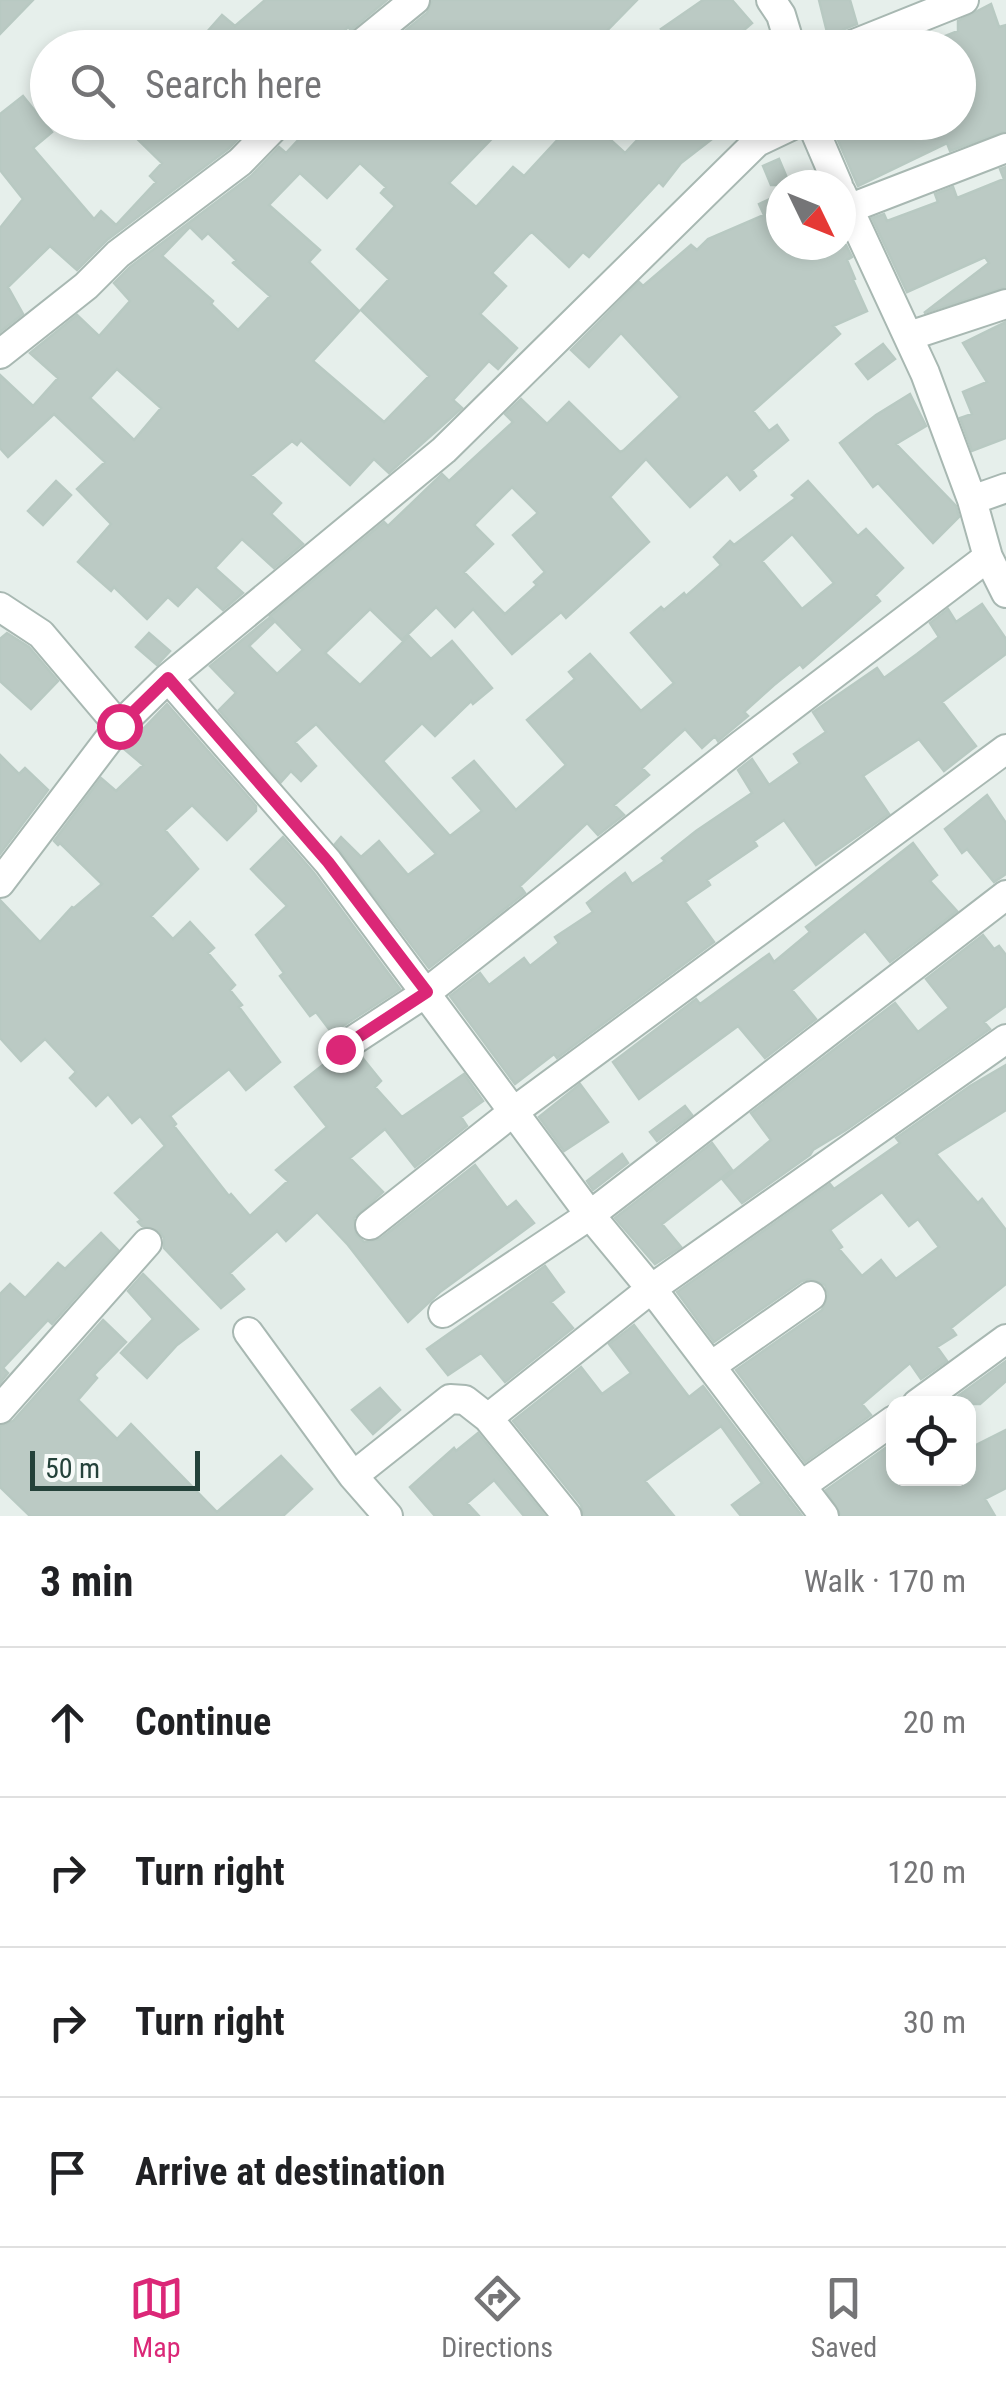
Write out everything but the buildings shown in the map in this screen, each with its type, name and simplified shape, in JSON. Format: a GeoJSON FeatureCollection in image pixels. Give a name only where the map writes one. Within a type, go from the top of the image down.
{"type":"FeatureCollection","features":[{"type":"Feature","properties":{"kind":"street"},"geometry":{"type":"LineString","coordinates":[[378,30],[414,0]]}},
{"type":"Feature","properties":{"kind":"street"},"geometry":{"type":"LineString","coordinates":[[771,0],[786,30]]}},
{"type":"Feature","properties":{"kind":"street"},"geometry":{"type":"LineString","coordinates":[[889,30],[964,0]]}},
{"type":"Feature","properties":{"kind":"street"},"geometry":{"type":"LineString","coordinates":[[0,354],[86,286],[118,254],[240,162],[261,140]]}},
{"type":"Feature","properties":{"kind":"street"},"geometry":{"type":"LineString","coordinates":[[0,883],[119,726],[168,678],[444,450],[761,140]]}},
{"type":"Feature","properties":{"kind":"street"},"geometry":{"type":"LineString","coordinates":[[819,140],[831,170]]}},
{"type":"Feature","properties":{"kind":"street"},"geometry":{"type":"LineString","coordinates":[[856,192],[1006,148]]}},
{"type":"Feature","properties":{"kind":"street"},"geometry":{"type":"LineString","coordinates":[[856,225],[910,336],[972,500],[988,557],[1006,593]]}},
{"type":"Feature","properties":{"kind":"street"},"geometry":{"type":"LineString","coordinates":[[910,336],[1006,304]]}},
{"type":"Feature","properties":{"kind":"street"},"geometry":{"type":"LineString","coordinates":[[972,500],[1006,488]]}},
{"type":"Feature","properties":{"kind":"street"},"geometry":{"type":"LineString","coordinates":[[340,1049],[427,992],[988,557]]}},
{"type":"Feature","properties":{"kind":"street"},"geometry":{"type":"LineString","coordinates":[[0,606],[40,634],[119,726]]}},
{"type":"Feature","properties":{"kind":"street"},"geometry":{"type":"LineString","coordinates":[[168,678],[328,862],[590,1214],[824,1516]]}},
{"type":"Feature","properties":{"kind":"street"},"geometry":{"type":"LineString","coordinates":[[370,1225],[513,1112],[1006,749]]}},
{"type":"Feature","properties":{"kind":"street"},"geometry":{"type":"LineString","coordinates":[[443,1313],[590,1214],[1006,895]]}},
{"type":"Feature","properties":{"kind":"street"},"geometry":{"type":"LineString","coordinates":[[488,1418],[651,1289],[1006,1039]]}},
{"type":"Feature","properties":{"kind":"street"},"geometry":{"type":"LineString","coordinates":[[0,1409],[147,1243]]}},
{"type":"Feature","properties":{"kind":"street"},"geometry":{"type":"LineString","coordinates":[[711,1366],[811,1296]]}},
{"type":"Feature","properties":{"kind":"street"},"geometry":{"type":"LineString","coordinates":[[248,1332],[353,1476],[388,1516]]}},
{"type":"Feature","properties":{"kind":"street"},"geometry":{"type":"LineString","coordinates":[[928,1396],[1006,1339]]}},
{"type":"Feature","properties":{"kind":"street"},"geometry":{"type":"LineString","coordinates":[[353,1476],[450,1400],[465,1400],[488,1418],[568,1516]]}},
{"type":"Feature","properties":{"kind":"street"},"geometry":{"type":"LineString","coordinates":[[801,1486],[886,1426]]}},
{"type":"Feature","properties":{"kind":"route"},"geometry":{"type":"LineString","coordinates":[[119,726],[168,678],[328,862],[427,992],[340,1049]]}}]}
